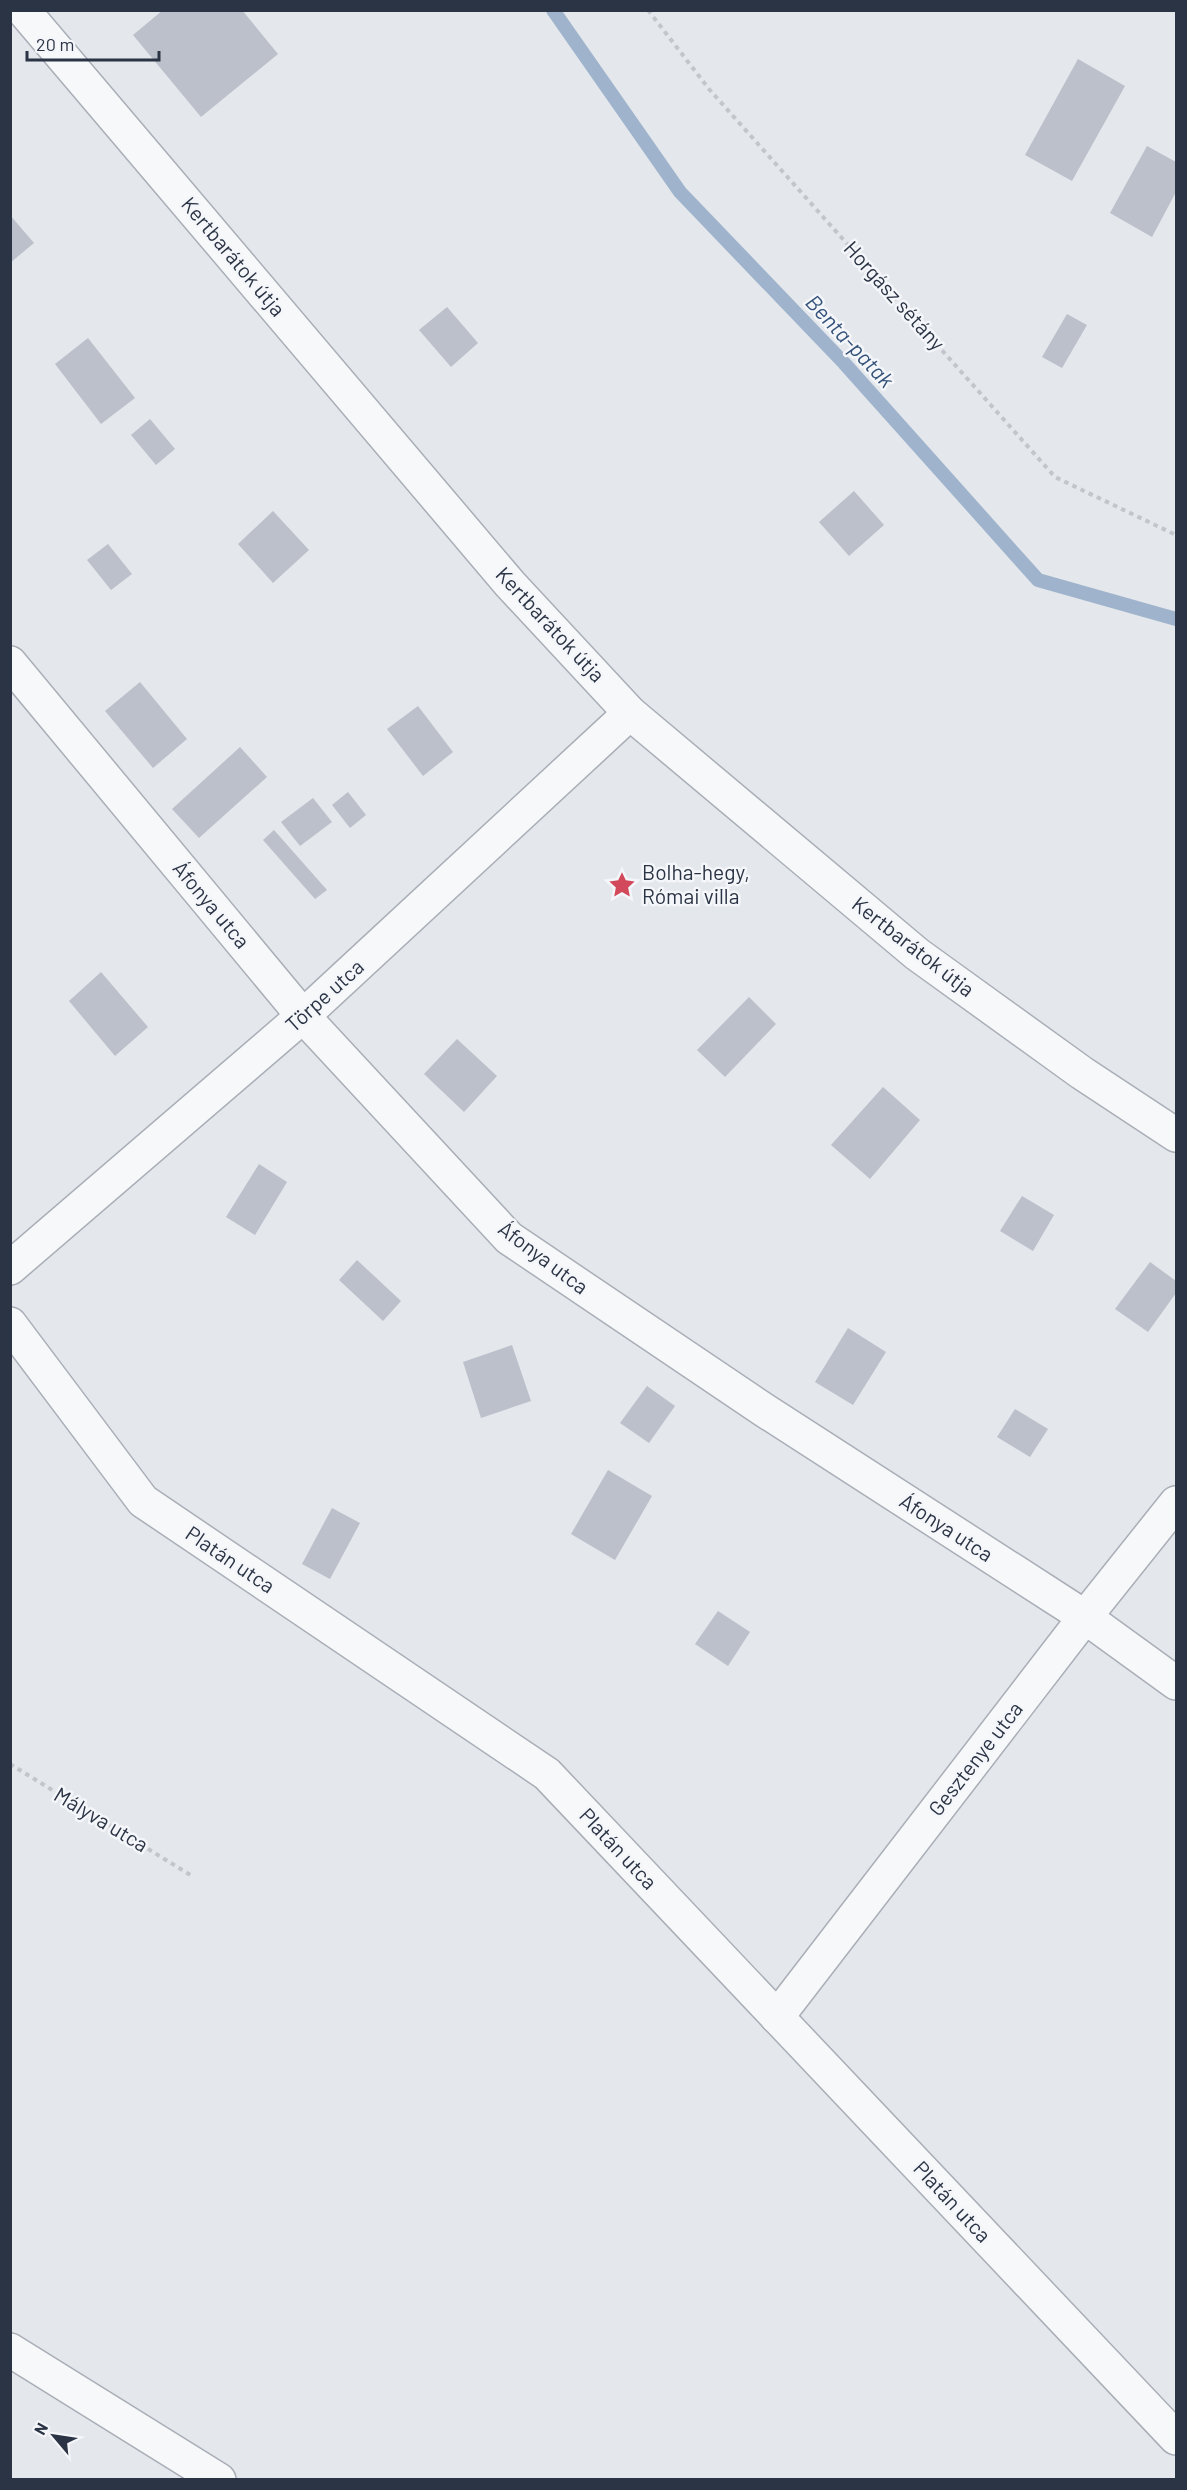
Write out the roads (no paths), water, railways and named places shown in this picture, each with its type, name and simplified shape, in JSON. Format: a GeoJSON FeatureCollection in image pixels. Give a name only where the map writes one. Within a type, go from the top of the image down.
{"type":"FeatureCollection","features":[{"type":"Feature","properties":{"kind":"street","name":"Kertbarátok útja"},"geometry":{"type":"LineString","coordinates":[[37,16],[510,584],[630,713],[917,954],[1082,1073],[1176,1135]]}},
{"type":"Feature","properties":{"kind":"street","name":"Áfonya utca"},"geometry":{"type":"LineString","coordinates":[[10,663],[303,1016],[509,1238],[764,1410],[1085,1617],[1176,1683]]}},
{"type":"Feature","properties":{"kind":"street","name":"Törpe utca"},"geometry":{"type":"LineString","coordinates":[[10,1268],[303,1016],[630,713]]}},
{"type":"Feature","properties":{"kind":"street","name":"Platán utca"},"geometry":{"type":"LineString","coordinates":[[10,1324],[143,1501],[547,1774],[1176,2438]]}},
{"type":"Feature","properties":{"kind":"street","name":"Gesztenye utca"},"geometry":{"type":"LineString","coordinates":[[777,2017],[1085,1617],[1176,1503]]}},
{"type":"Feature","properties":{"kind":"street"},"geometry":{"type":"LineString","coordinates":[[10,2350],[214,2478]]}},
{"type":"Feature","properties":{"kind":"waterway","name":"Benta-patak"},"geometry":{"type":"LineString","coordinates":[[553,10],[680,192],[844,363],[1038,580],[1176,619]]}},
{"type":"Feature","properties":{"kind":"place","name":"Bolha-hegy, Római villa"},"geometry":{"type":"Point","coordinates":[622,885]}}]}
